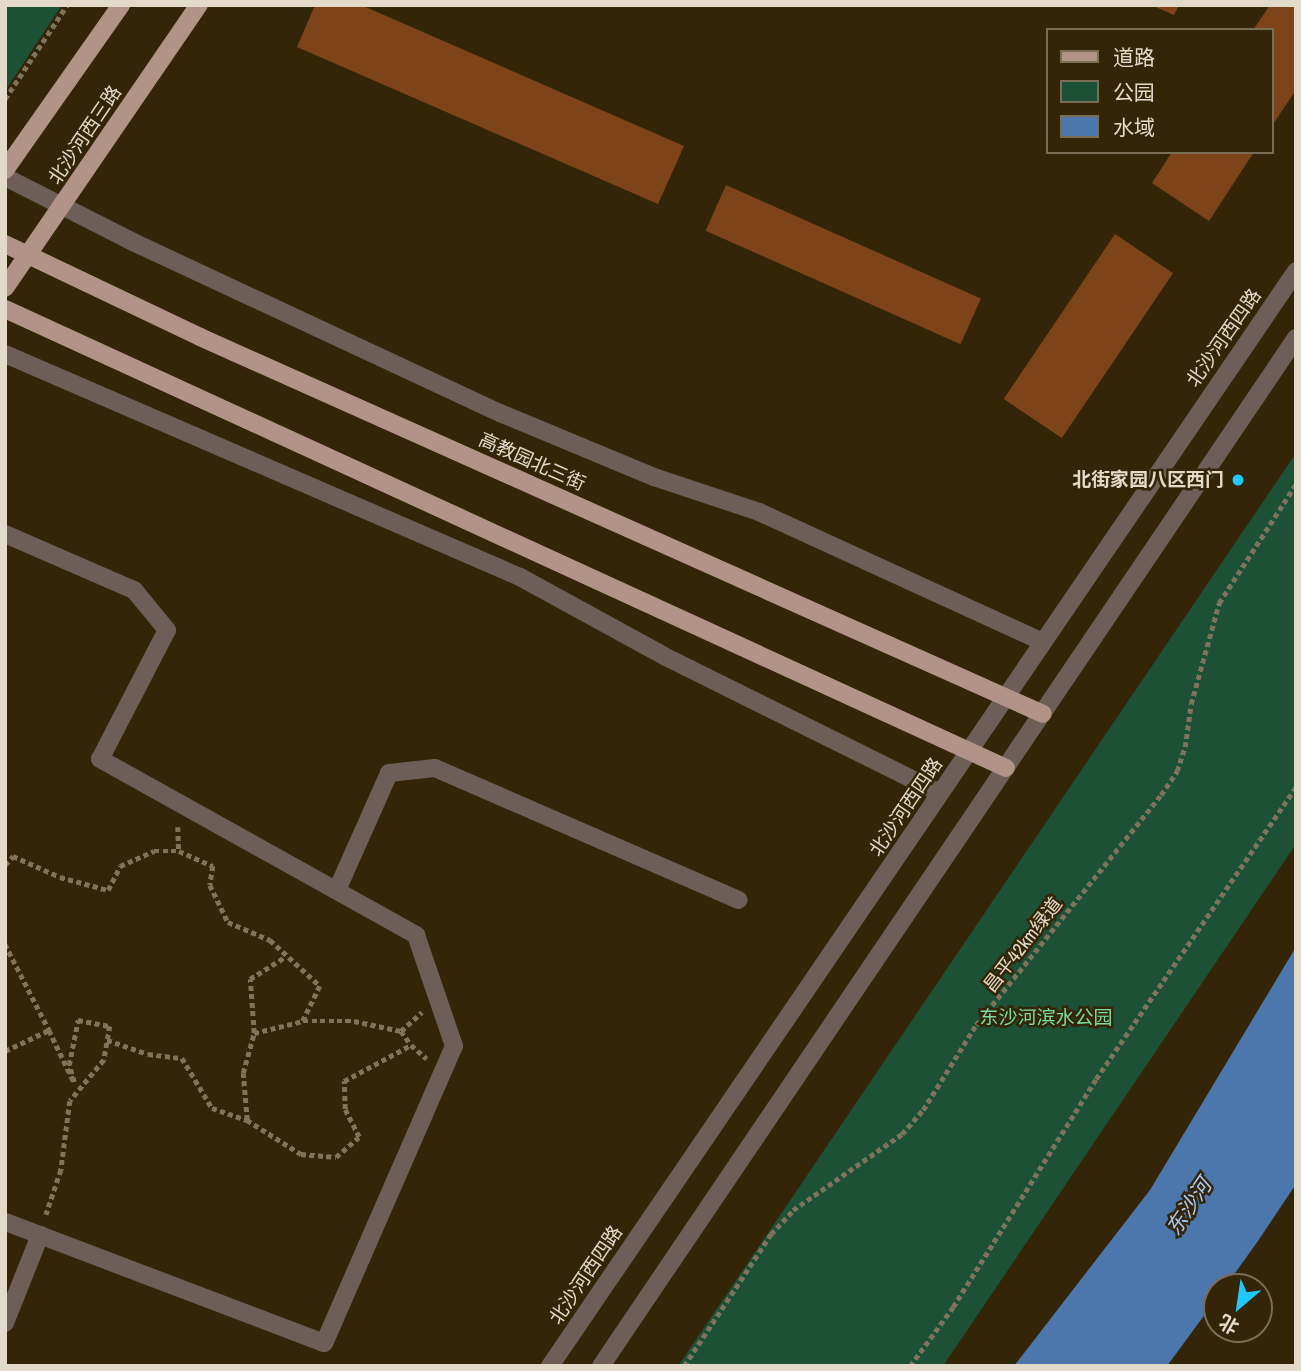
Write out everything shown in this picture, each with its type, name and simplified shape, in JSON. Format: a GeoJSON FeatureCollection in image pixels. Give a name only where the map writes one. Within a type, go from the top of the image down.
{"type":"FeatureCollection","features":[{"type":"Feature","properties":{"kind":"main road"},"geometry":{"type":"LineString","coordinates":[[5,170],[121,5]]}},
{"type":"Feature","properties":{"kind":"main road","name":"北沙河西三路"},"geometry":{"type":"LineString","coordinates":[[5,288],[199,5]]}},
{"type":"Feature","properties":{"kind":"main road","name":"高教园北三街"},"geometry":{"type":"LineString","coordinates":[[5,244],[200,337],[1043,714]]}},
{"type":"Feature","properties":{"kind":"main road"},"geometry":{"type":"LineString","coordinates":[[5,309],[1006,768]]}},
{"type":"Feature","properties":{"kind":"street"},"geometry":{"type":"LineString","coordinates":[[5,177],[499,413],[654,477],[759,512],[1043,642]]}},
{"type":"Feature","properties":{"kind":"street","name":"北沙河西四路"},"geometry":{"type":"LineString","coordinates":[[550,1366],[1296,271]]}},
{"type":"Feature","properties":{"kind":"street"},"geometry":{"type":"LineString","coordinates":[[601,1366],[1296,338]]}},
{"type":"Feature","properties":{"kind":"street"},"geometry":{"type":"LineString","coordinates":[[5,354],[520,577],[664,656],[940,793]]}},
{"type":"Feature","properties":{"kind":"street"},"geometry":{"type":"LineString","coordinates":[[5,534],[134,590],[167,629],[100,759],[416,935],[454,1046],[324,1342],[5,1223]]}},
{"type":"Feature","properties":{"kind":"street"},"geometry":{"type":"LineString","coordinates":[[337,890],[389,773],[435,768],[739,900]]}},
{"type":"Feature","properties":{"kind":"street"},"geometry":{"type":"LineString","coordinates":[[5,1322],[40,1236]]}},
{"type":"Feature","properties":{"kind":"path"},"geometry":{"type":"LineString","coordinates":[[5,99],[67,5]]}},
{"type":"Feature","properties":{"kind":"path","name":"昌平42km绿道"},"geometry":{"type":"LineString","coordinates":[[684,1366],[765,1242],[793,1210],[902,1134],[923,1110],[975,1025],[1161,795],[1177,771],[1185,747],[1191,704],[1219,603],[1296,484]]}},
{"type":"Feature","properties":{"kind":"path"},"geometry":{"type":"LineString","coordinates":[[910,1366],[953,1307],[1096,1079],[1296,787]]}},
{"type":"Feature","properties":{"kind":"path"},"geometry":{"type":"LineString","coordinates":[[178,803],[178,851]]}},
{"type":"Feature","properties":{"kind":"path"},"geometry":{"type":"LineString","coordinates":[[5,865],[13,856],[60,877],[108,890],[120,866],[154,851],[178,851],[214,866],[210,885],[228,922],[271,940],[285,957],[320,986],[303,1021]]}},
{"type":"Feature","properties":{"kind":"path"},"geometry":{"type":"LineString","coordinates":[[5,944],[74,1082],[69,1065],[78,1020],[110,1026],[104,1060],[70,1101],[61,1170],[40,1236]]}},
{"type":"Feature","properties":{"kind":"path"},"geometry":{"type":"LineString","coordinates":[[247,1121],[243,1073],[254,1033],[250,979],[285,957]]}},
{"type":"Feature","properties":{"kind":"path"},"geometry":{"type":"LineString","coordinates":[[401,1031],[438,998]]}},
{"type":"Feature","properties":{"kind":"path"},"geometry":{"type":"LineString","coordinates":[[254,1033],[303,1021],[354,1021],[401,1031],[411,1045],[443,1072]]}},
{"type":"Feature","properties":{"kind":"path"},"geometry":{"type":"LineString","coordinates":[[5,1051],[48,1030]]}},
{"type":"Feature","properties":{"kind":"path"},"geometry":{"type":"LineString","coordinates":[[107,1040],[148,1054],[182,1058],[212,1108],[247,1121],[300,1154],[336,1157],[359,1136],[345,1109],[344,1082],[411,1045]]}},
{"type":"Feature","properties":{"kind":"green space"},"geometry":{"type":"Polygon","coordinates":[[[5,5],[62,5],[5,91],[5,5]]]}},
{"type":"Feature","properties":{"kind":"green space","name":"东沙河滨水公园"},"geometry":{"type":"Polygon","coordinates":[[[1296,453],[1296,844],[943,1366],[678,1366],[1296,453]]]}},
{"type":"Feature","properties":{"kind":"water","name":"东沙河"},"geometry":{"type":"Polygon","coordinates":[[[1296,947],[1296,1184],[1258,1241],[1235,1273],[1203,1273],[1203,1317],[1167,1366],[1014,1366],[1150,1190],[1296,947]]]}},
{"type":"Feature","properties":{"kind":"building"},"geometry":{"type":"Polygon","coordinates":[[[315,5],[361,5],[684,146],[658,204],[297,47],[315,5]]]}},
{"type":"Feature","properties":{"kind":"building"},"geometry":{"type":"Polygon","coordinates":[[[1151,5],[1179,5],[1174,15],[1151,5]]]}},
{"type":"Feature","properties":{"kind":"building"},"geometry":{"type":"Polygon","coordinates":[[[1270,5],[1296,5],[1296,90],[1273,124],[1273,28],[1254,28],[1270,5]]]}},
{"type":"Feature","properties":{"kind":"building"},"geometry":{"type":"Polygon","coordinates":[[[1171,154],[1253,154],[1209,221],[1152,183],[1171,154]]]}},
{"type":"Feature","properties":{"kind":"building"},"geometry":{"type":"Polygon","coordinates":[[[726,185],[981,298],[961,344],[706,231],[726,185]]]}},
{"type":"Feature","properties":{"kind":"building"},"geometry":{"type":"Polygon","coordinates":[[[1115,234],[1173,273],[1062,438],[1004,399],[1115,234]]]}},
{"type":"Feature","properties":{"kind":"place","name":"北街家园八区西门"},"geometry":{"type":"Point","coordinates":[1238,480]}}]}
